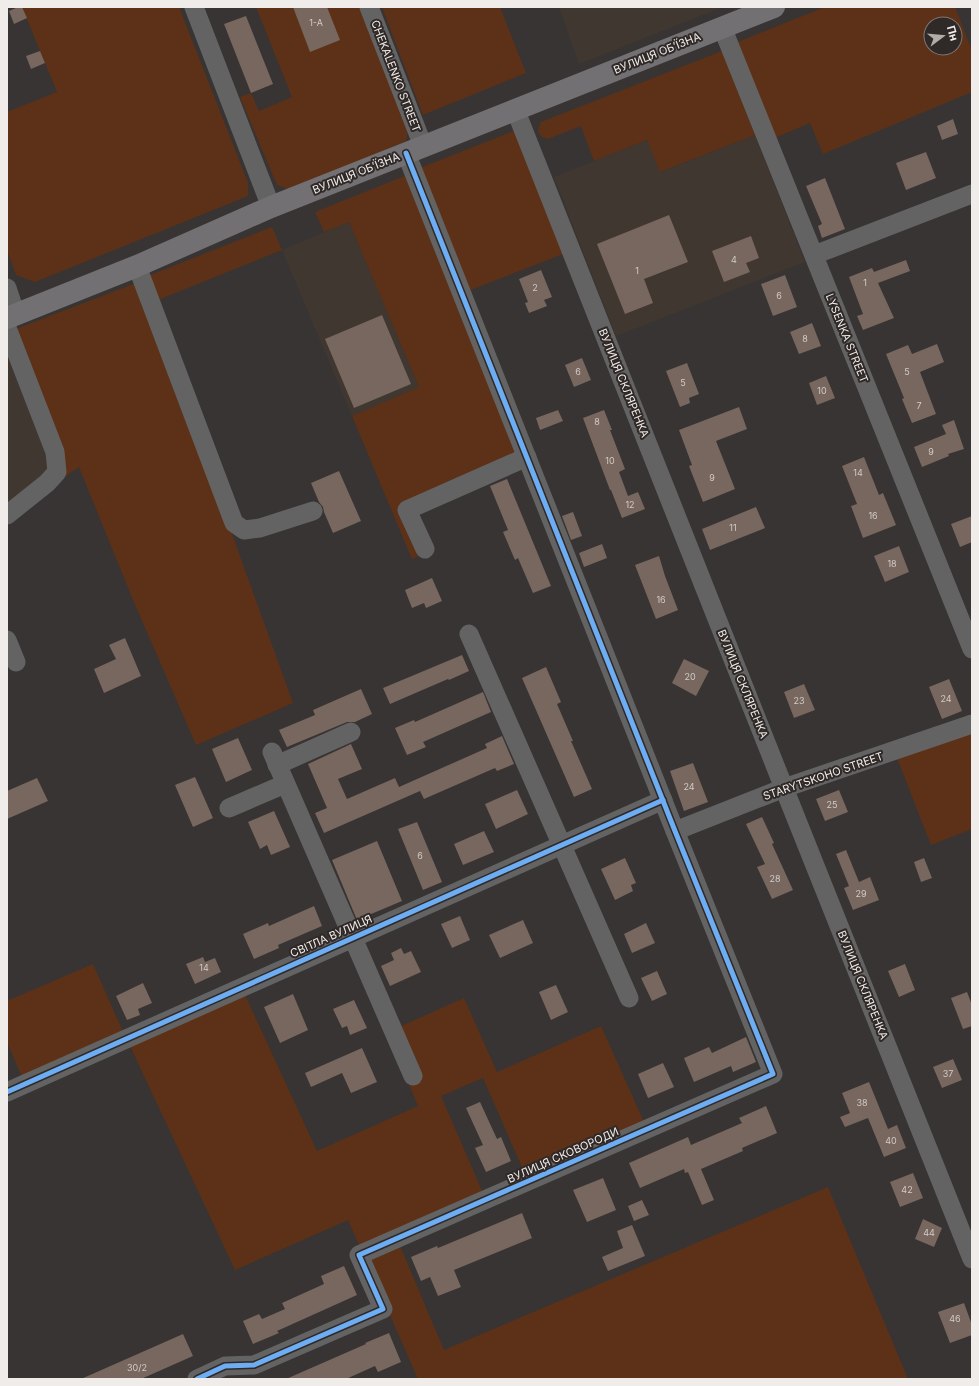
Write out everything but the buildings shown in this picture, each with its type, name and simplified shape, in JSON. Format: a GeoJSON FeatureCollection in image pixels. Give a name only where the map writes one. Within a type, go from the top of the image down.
{"type":"FeatureCollection","features":[{"type":"Feature","properties":{"kind":"highway","name":"ВУЛИЦЯ ОБ’ЇЗНА"},"geometry":{"type":"LineString","coordinates":[[10,320],[271,207],[774,7]]}},
{"type":"Feature","properties":{"kind":"street"},"geometry":{"type":"LineString","coordinates":[[194,7],[271,207]]}},
{"type":"Feature","properties":{"kind":"street","name":"CHEKALENKO STREET"},"geometry":{"type":"LineString","coordinates":[[369,7],[415,149],[527,457],[675,831]]}},
{"type":"Feature","properties":{"kind":"street","name":"LYSENKA STREET"},"geometry":{"type":"LineString","coordinates":[[722,27],[972,649]]}},
{"type":"Feature","properties":{"kind":"street","name":"ВУЛИЦЯ СКЛЯРЕНКА"},"geometry":{"type":"LineString","coordinates":[[515,109],[972,1258]]}},
{"type":"Feature","properties":{"kind":"street"},"geometry":{"type":"LineString","coordinates":[[814,255],[972,194]]}},
{"type":"Feature","properties":{"kind":"street"},"geometry":{"type":"LineString","coordinates":[[137,266],[234,523],[244,530],[260,528],[314,511]]}},
{"type":"Feature","properties":{"kind":"street"},"geometry":{"type":"LineString","coordinates":[[7,288],[10,320],[55,452],[57,472],[47,483],[7,515]]}},
{"type":"Feature","properties":{"kind":"street"},"geometry":{"type":"LineString","coordinates":[[425,549],[407,510],[527,457]]}},
{"type":"Feature","properties":{"kind":"street"},"geometry":{"type":"LineString","coordinates":[[469,634],[629,998]]}},
{"type":"Feature","properties":{"kind":"street"},"geometry":{"type":"LineString","coordinates":[[7,640],[16,662]]}},
{"type":"Feature","properties":{"kind":"street","name":"STARYTSKOHO STREET"},"geometry":{"type":"LineString","coordinates":[[675,831],[784,788],[972,724]]}},
{"type":"Feature","properties":{"kind":"street"},"geometry":{"type":"LineString","coordinates":[[351,732],[274,759],[413,1076]]}},
{"type":"Feature","properties":{"kind":"street"},"geometry":{"type":"LineString","coordinates":[[229,808],[285,784]]}},
{"type":"Feature","properties":{"kind":"street","name":"СВІТЛА ВУЛИЦЯ"},"geometry":{"type":"LineString","coordinates":[[7,1092],[663,800]]}},
{"type":"Feature","properties":{"kind":"street","name":"ВУЛИЦЯ СКОВОРОДИ"},"geometry":{"type":"LineString","coordinates":[[196,1379],[225,1366],[257,1372],[383,1309],[359,1255],[773,1074],[675,831]]}},
{"type":"Feature","properties":{"kind":"shaded area"},"geometry":{"type":"Polygon","coordinates":[[[22,7],[179,7],[248,183],[248,196],[35,282],[16,275],[7,250],[7,112],[57,92],[22,7]]]}},
{"type":"Feature","properties":{"kind":"shaded area"},"geometry":{"type":"Polygon","coordinates":[[[256,7],[362,7],[410,123],[406,141],[290,190],[277,185],[240,97],[251,93],[259,111],[292,97],[256,7]]]}},
{"type":"Feature","properties":{"kind":"shaded area"},"geometry":{"type":"Polygon","coordinates":[[[382,7],[500,7],[526,73],[423,115],[382,7]]]}},
{"type":"Feature","properties":{"kind":"shaded area"},"geometry":{"type":"Polygon","coordinates":[[[559,7],[723,7],[579,64],[559,7]]]}},
{"type":"Feature","properties":{"kind":"shaded area"},"geometry":{"type":"Polygon","coordinates":[[[825,7],[955,7],[959,16],[923,16],[923,56],[963,56],[963,27],[972,50],[972,92],[823,154],[810,123],[775,138],[738,42],[825,7]]]}},
{"type":"Feature","properties":{"kind":"shaded area"},"geometry":{"type":"Polygon","coordinates":[[[722,51],[755,135],[660,172],[647,140],[594,161],[581,126],[548,139],[542,137],[538,131],[541,122],[722,51]]]}},
{"type":"Feature","properties":{"kind":"shaded area"},"geometry":{"type":"Polygon","coordinates":[[[514,131],[563,254],[468,291],[420,168],[514,131]]]}},
{"type":"Feature","properties":{"kind":"shaded area"},"geometry":{"type":"Polygon","coordinates":[[[755,135],[805,262],[616,336],[554,177],[647,140],[661,172],[755,135]]]}},
{"type":"Feature","properties":{"kind":"shaded area"},"geometry":{"type":"Polygon","coordinates":[[[407,175],[520,456],[401,508],[421,555],[412,559],[352,416],[419,387],[349,222],[324,232],[315,212],[407,175]]]}},
{"type":"Feature","properties":{"kind":"shaded area"},"geometry":{"type":"Polygon","coordinates":[[[349,222],[419,387],[352,416],[282,250],[349,222]]]}},
{"type":"Feature","properties":{"kind":"shaded area"},"geometry":{"type":"Polygon","coordinates":[[[272,227],[282,250],[158,300],[148,276],[272,227]]]}},
{"type":"Feature","properties":{"kind":"shaded area"},"geometry":{"type":"Polygon","coordinates":[[[136,283],[232,534],[293,703],[196,745],[133,600],[79,467],[63,478],[16,329],[136,283]]]}},
{"type":"Feature","properties":{"kind":"shaded area"},"geometry":{"type":"Polygon","coordinates":[[[11,356],[49,453],[50,470],[7,505],[7,357],[11,356]]]}},
{"type":"Feature","properties":{"kind":"shaded area"},"geometry":{"type":"Polygon","coordinates":[[[972,733],[972,829],[931,845],[897,758],[972,733]]]}},
{"type":"Feature","properties":{"kind":"shaded area"},"geometry":{"type":"Polygon","coordinates":[[[93,964],[123,1032],[22,1077],[7,1042],[7,1001],[93,964]]]}},
{"type":"Feature","properties":{"kind":"shaded area"},"geometry":{"type":"Polygon","coordinates":[[[245,995],[317,1151],[418,1106],[408,1082],[399,1027],[464,998],[497,1072],[601,1026],[644,1122],[525,1174],[483,1078],[441,1096],[483,1193],[360,1247],[348,1220],[235,1270],[130,1046],[245,995]]]}},
{"type":"Feature","properties":{"kind":"shaded area"},"geometry":{"type":"Polygon","coordinates":[[[828,1187],[908,1379],[418,1379],[366,1260],[400,1246],[444,1350],[828,1187]]]}},
{"type":"Feature","properties":{"kind":"cycle path"},"geometry":{"type":"LineString","coordinates":[[197,1379],[225,1366],[254,1365],[383,1309],[359,1255],[773,1074],[406,153]]}},
{"type":"Feature","properties":{"kind":"cycle path"},"geometry":{"type":"LineString","coordinates":[[7,1092],[663,800]]}}]}
